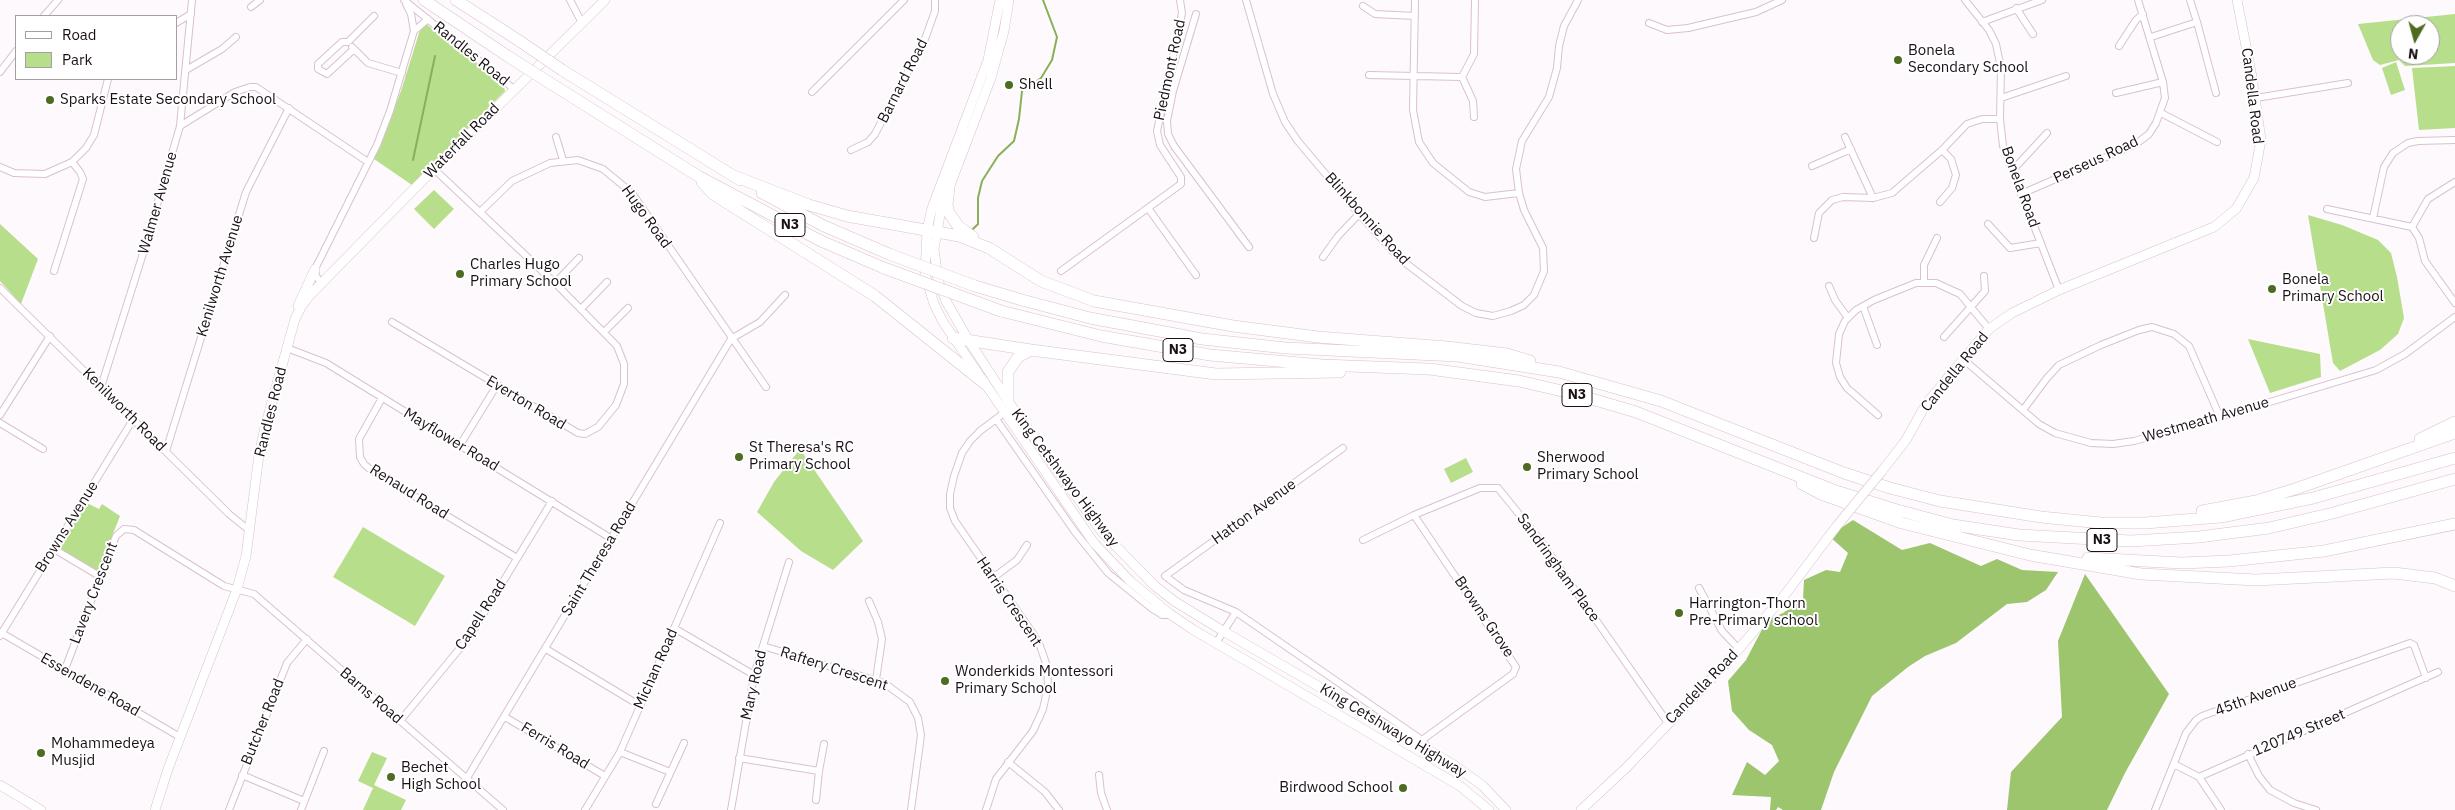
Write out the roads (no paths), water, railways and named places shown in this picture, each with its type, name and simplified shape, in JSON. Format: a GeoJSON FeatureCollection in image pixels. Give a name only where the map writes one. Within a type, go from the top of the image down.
{"type":"FeatureCollection","features":[{"type":"Feature","properties":{"kind":"highway","name":"N3"},"geometry":{"type":"LineString","coordinates":[[424,0],[509,57],[698,176],[813,237],[884,268],[1001,311],[1100,336],[1210,355],[1322,366],[1392,367],[1473,374],[1575,394],[1636,412],[1836,491],[1897,510],[1953,524],[2019,535],[2131,541],[2190,538],[2269,528],[2333,513],[2455,479]]}},
{"type":"Feature","properties":{"kind":"highway","name":"N3"},"geometry":{"type":"LineString","coordinates":[[456,0],[562,70],[768,197],[824,226],[888,254],[975,286],[1090,318],[1202,340],[1286,348],[1458,356],[1559,372],[1612,385],[1661,401],[1844,473],[1890,488],[1995,511],[2080,521],[2145,523],[2212,518],[2257,511],[2313,498],[2455,458]]}},
{"type":"Feature","properties":{"kind":"highway"},"geometry":{"type":"LineString","coordinates":[[698,176],[714,194],[875,296],[984,382]]}},
{"type":"Feature","properties":{"kind":"highway"},"geometry":{"type":"LineString","coordinates":[[734,176],[809,205],[847,216],[959,236],[989,248]]}},
{"type":"Feature","properties":{"kind":"highway"},"geometry":{"type":"LineString","coordinates":[[949,180],[947,206],[953,220],[989,248],[1041,281],[1094,301],[1185,318],[1308,336],[1447,346],[1507,354],[1559,372]]}},
{"type":"Feature","properties":{"kind":"highway"},"geometry":{"type":"LineString","coordinates":[[953,338],[1216,374],[1315,374],[1392,367]]}},
{"type":"Feature","properties":{"kind":"highway"},"geometry":{"type":"LineString","coordinates":[[1008,406],[1008,372],[1018,357],[1031,350]]}},
{"type":"Feature","properties":{"kind":"highway"},"geometry":{"type":"LineString","coordinates":[[2369,463],[2455,422]]}},
{"type":"Feature","properties":{"kind":"highway"},"geometry":{"type":"LineString","coordinates":[[2080,521],[2104,516],[2141,516],[2212,510],[2298,488],[2455,433]]}},
{"type":"Feature","properties":{"kind":"highway"},"geometry":{"type":"LineString","coordinates":[[1754,458],[1822,494],[1861,509],[1902,523],[1999,548],[2142,574],[2256,580],[2394,573],[2435,578],[2455,586]]}},
{"type":"Feature","properties":{"kind":"highway"},"geometry":{"type":"LineString","coordinates":[[1999,548],[2135,562],[2220,561],[2324,551],[2455,524]]}},
{"type":"Feature","properties":{"kind":"street"},"geometry":{"type":"LineString","coordinates":[[45,15],[58,0]]}},
{"type":"Feature","properties":{"kind":"street","name":"Walmer Avenue"},"geometry":{"type":"LineString","coordinates":[[101,387],[142,260],[180,126],[192,0]]}},
{"type":"Feature","properties":{"kind":"street"},"geometry":{"type":"LineString","coordinates":[[251,7],[260,0]]}},
{"type":"Feature","properties":{"kind":"street","name":"Randles Road"},"geometry":{"type":"LineString","coordinates":[[404,0],[514,89]]}},
{"type":"Feature","properties":{"kind":"street","name":"Randles Road"},"geometry":{"type":"LineString","coordinates":[[315,269],[368,162],[390,111],[414,31],[411,14],[404,0]]}},
{"type":"Feature","properties":{"kind":"street"},"geometry":{"type":"LineString","coordinates":[[570,0],[582,23]]}},
{"type":"Feature","properties":{"kind":"street","name":"Waterfall Road"},"geometry":{"type":"LineString","coordinates":[[322,284],[434,169],[605,0]]}},
{"type":"Feature","properties":{"kind":"street"},"geometry":{"type":"LineString","coordinates":[[812,92],[904,0]]}},
{"type":"Feature","properties":{"kind":"street","name":"Barnard Road"},"geometry":{"type":"LineString","coordinates":[[851,150],[868,142],[876,134],[925,39],[935,11],[935,0]]}},
{"type":"Feature","properties":{"kind":"street","name":"King Cetshwayo Highway"},"geometry":{"type":"LineString","coordinates":[[1000,0],[988,60],[932,231],[925,274],[934,304],[953,338],[984,382],[1008,406],[1102,532],[1126,558],[1174,601],[1430,751],[1482,786],[1506,810]]}},
{"type":"Feature","properties":{"kind":"street","name":"King Cetshwayo Highway"},"geometry":{"type":"LineString","coordinates":[[1009,0],[1004,31],[991,78],[949,180],[932,208],[932,231],[938,280],[946,301],[969,341],[1094,543],[1130,581],[1172,615],[1216,643],[1460,786],[1489,810]]}},
{"type":"Feature","properties":{"kind":"street","name":"Piedmont Road"},"geometry":{"type":"LineString","coordinates":[[1061,271],[1181,183],[1181,178],[1160,145],[1157,131],[1182,13],[1180,0]]}},
{"type":"Feature","properties":{"kind":"street","name":"Blinkbonnie Road"},"geometry":{"type":"LineString","coordinates":[[1246,0],[1273,94],[1285,122],[1359,214],[1400,258],[1434,286],[1476,313],[1499,315],[1524,305],[1534,295],[1544,272],[1543,248],[1524,210],[1519,193],[1516,169],[1518,153],[1527,131],[1549,97],[1557,68],[1559,46],[1564,26],[1578,0]]}},
{"type":"Feature","properties":{"kind":"street"},"geometry":{"type":"LineString","coordinates":[[1415,0],[1413,110],[1415,131],[1430,159],[1440,170],[1474,195],[1484,197],[1519,193]]}},
{"type":"Feature","properties":{"kind":"street"},"geometry":{"type":"LineString","coordinates":[[1462,77],[1474,54],[1475,0]]}},
{"type":"Feature","properties":{"kind":"street"},"geometry":{"type":"LineString","coordinates":[[1650,23],[1667,30],[1688,28],[1756,12],[1782,0]]}},
{"type":"Feature","properties":{"kind":"street","name":"Bonela Road"},"geometry":{"type":"LineString","coordinates":[[1965,0],[1996,44],[1999,54],[2000,119],[2003,146],[2060,290]]}},
{"type":"Feature","properties":{"kind":"street"},"geometry":{"type":"LineString","coordinates":[[1982,22],[2042,0]]}},
{"type":"Feature","properties":{"kind":"street","name":"Perseus Road"},"geometry":{"type":"LineString","coordinates":[[2021,194],[2136,144],[2149,134],[2161,113],[2165,98],[2163,82],[2151,38],[2138,0]]}},
{"type":"Feature","properties":{"kind":"street"},"geometry":{"type":"LineString","coordinates":[[2190,0],[2216,93]]}},
{"type":"Feature","properties":{"kind":"street","name":"Candella Road"},"geometry":{"type":"LineString","coordinates":[[1581,810],[1627,766],[1739,649],[1787,592],[1906,440],[1926,404],[1989,329],[2012,313],[2060,290],[2214,227],[2236,208],[2248,191],[2258,166],[2261,140],[2256,98],[2237,0]]}},
{"type":"Feature","properties":{"kind":"street"},"geometry":{"type":"LineString","coordinates":[[1363,6],[1375,14],[1415,16]]}},
{"type":"Feature","properties":{"kind":"street"},"geometry":{"type":"LineString","coordinates":[[2016,8],[2033,34]]}},
{"type":"Feature","properties":{"kind":"street"},"geometry":{"type":"LineString","coordinates":[[178,22],[191,14]]}},
{"type":"Feature","properties":{"kind":"street"},"geometry":{"type":"LineString","coordinates":[[1196,14],[1173,91],[1167,121],[1168,134],[1174,146],[1250,247]]}},
{"type":"Feature","properties":{"kind":"street"},"geometry":{"type":"LineString","coordinates":[[2119,46],[2136,20],[2143,14]]}},
{"type":"Feature","properties":{"kind":"street"},"geometry":{"type":"LineString","coordinates":[[354,49],[327,74],[318,69],[318,64],[342,42],[348,42],[374,16]]}},
{"type":"Feature","properties":{"kind":"street","name":"Randles Road"},"geometry":{"type":"LineString","coordinates":[[414,31],[428,19]]}},
{"type":"Feature","properties":{"kind":"street"},"geometry":{"type":"LineString","coordinates":[[2151,38],[2197,22]]}},
{"type":"Feature","properties":{"kind":"street"},"geometry":{"type":"LineString","coordinates":[[186,70],[212,56],[236,37]]}},
{"type":"Feature","properties":{"kind":"street"},"geometry":{"type":"LineString","coordinates":[[348,42],[368,63],[402,73]]}},
{"type":"Feature","properties":{"kind":"street"},"geometry":{"type":"LineString","coordinates":[[0,72],[15,53]]}},
{"type":"Feature","properties":{"kind":"street"},"geometry":{"type":"LineString","coordinates":[[1368,75],[1462,77]]}},
{"type":"Feature","properties":{"kind":"street"},"geometry":{"type":"LineString","coordinates":[[2001,98],[2066,76]]}},
{"type":"Feature","properties":{"kind":"street"},"geometry":{"type":"LineString","coordinates":[[1462,77],[1473,101],[1474,117]]}},
{"type":"Feature","properties":{"kind":"street"},"geometry":{"type":"LineString","coordinates":[[0,167],[14,173],[45,174],[72,162],[86,148],[94,135],[108,80]]}},
{"type":"Feature","properties":{"kind":"street"},"geometry":{"type":"LineString","coordinates":[[2116,93],[2163,82]]}},
{"type":"Feature","properties":{"kind":"street"},"geometry":{"type":"LineString","coordinates":[[2256,98],[2348,83]]}},
{"type":"Feature","properties":{"kind":"street"},"geometry":{"type":"LineString","coordinates":[[180,126],[236,92],[250,87],[262,90],[368,162]]}},
{"type":"Feature","properties":{"kind":"street","name":"Kenilworth Avenue"},"geometry":{"type":"LineString","coordinates":[[166,451],[246,192],[289,108]]}},
{"type":"Feature","properties":{"kind":"street"},"geometry":{"type":"LineString","coordinates":[[2161,113],[2217,142]]}},
{"type":"Feature","properties":{"kind":"street"},"geometry":{"type":"LineString","coordinates":[[1814,238],[1820,213],[1832,200],[1848,197],[1872,198],[1892,193],[1971,122],[1982,119],[2000,119]]}},
{"type":"Feature","properties":{"kind":"street"},"geometry":{"type":"LineString","coordinates":[[2012,171],[2047,133]]}},
{"type":"Feature","properties":{"kind":"street"},"geometry":{"type":"LineString","coordinates":[[556,137],[563,160]]}},
{"type":"Feature","properties":{"kind":"street"},"geometry":{"type":"LineString","coordinates":[[1845,137],[1872,198]]}},
{"type":"Feature","properties":{"kind":"street"},"geometry":{"type":"LineString","coordinates":[[2373,218],[2384,167],[2393,153],[2408,143],[2455,140]]}},
{"type":"Feature","properties":{"kind":"street"},"geometry":{"type":"LineString","coordinates":[[1812,166],[1851,149]]}},
{"type":"Feature","properties":{"kind":"street"},"geometry":{"type":"LineString","coordinates":[[1940,202],[1952,188],[1956,175],[1951,159],[1942,150]]}},
{"type":"Feature","properties":{"kind":"street","name":"Hugo Road"},"geometry":{"type":"LineString","coordinates":[[480,212],[512,181],[522,175],[563,160],[578,160],[603,169],[632,193],[766,387]]}},
{"type":"Feature","properties":{"kind":"street"},"geometry":{"type":"LineString","coordinates":[[54,272],[83,179],[72,162]]}},
{"type":"Feature","properties":{"kind":"street","name":"Everton Road"},"geometry":{"type":"LineString","coordinates":[[392,322],[570,430],[585,434],[592,432],[609,415],[624,384],[622,355],[604,332],[434,169]]}},
{"type":"Feature","properties":{"kind":"street"},"geometry":{"type":"LineString","coordinates":[[2412,227],[2428,199],[2455,182]]}},
{"type":"Feature","properties":{"kind":"street"},"geometry":{"type":"LineString","coordinates":[[1148,208],[1196,275]]}},
{"type":"Feature","properties":{"kind":"street"},"geometry":{"type":"LineString","coordinates":[[2328,209],[2412,227],[2419,238],[2425,261],[2455,303]]}},
{"type":"Feature","properties":{"kind":"street"},"geometry":{"type":"LineString","coordinates":[[1323,257],[1338,236],[1359,214]]}},
{"type":"Feature","properties":{"kind":"street"},"geometry":{"type":"LineString","coordinates":[[1988,224],[2010,248],[2041,243]]}},
{"type":"Feature","properties":{"kind":"street"},"geometry":{"type":"LineString","coordinates":[[1924,282],[1924,265],[1937,238]]}},
{"type":"Feature","properties":{"kind":"street"},"geometry":{"type":"LineString","coordinates":[[555,283],[579,258]]}},
{"type":"Feature","properties":{"kind":"street"},"geometry":{"type":"LineString","coordinates":[[315,269],[316,276],[322,284]]}},
{"type":"Feature","properties":{"kind":"street"},"geometry":{"type":"LineString","coordinates":[[295,318],[300,299],[315,269]]}},
{"type":"Feature","properties":{"kind":"street"},"geometry":{"type":"LineString","coordinates":[[1944,337],[1985,291],[1984,276]]}},
{"type":"Feature","properties":{"kind":"street"},"geometry":{"type":"LineString","coordinates":[[581,309],[607,282]]}},
{"type":"Feature","properties":{"kind":"street"},"geometry":{"type":"LineString","coordinates":[[1878,415],[1847,388],[1840,377],[1836,363],[1838,334],[1848,318],[1863,306],[1916,283],[1942,284],[1960,294],[1989,329]]}},
{"type":"Feature","properties":{"kind":"street","name":"Randles Road"},"geometry":{"type":"LineString","coordinates":[[155,810],[180,737],[237,589],[246,556],[259,455],[295,318],[305,301],[322,284]]}},
{"type":"Feature","properties":{"kind":"street"},"geometry":{"type":"LineString","coordinates":[[1829,286],[1834,300],[1848,318]]}},
{"type":"Feature","properties":{"kind":"street","name":"Kenilworth Road"},"geometry":{"type":"LineString","coordinates":[[0,288],[134,418],[229,514],[250,531]]}},
{"type":"Feature","properties":{"kind":"street"},"geometry":{"type":"LineString","coordinates":[[732,339],[760,322],[785,295]]}},
{"type":"Feature","properties":{"kind":"street"},"geometry":{"type":"LineString","coordinates":[[1863,306],[1877,345]]}},
{"type":"Feature","properties":{"kind":"street"},"geometry":{"type":"LineString","coordinates":[[604,332],[628,308]]}},
{"type":"Feature","properties":{"kind":"street","name":"Westmeath Avenue"},"geometry":{"type":"LineString","coordinates":[[1964,360],[2039,424],[2064,436],[2091,443],[2113,444],[2134,441],[2220,417],[2376,370],[2405,354],[2455,317]]}},
{"type":"Feature","properties":{"kind":"street"},"geometry":{"type":"LineString","coordinates":[[2023,410],[2047,378],[2060,365],[2101,345],[2139,330],[2152,328],[2174,334],[2189,346],[2220,417]]}},
{"type":"Feature","properties":{"kind":"street"},"geometry":{"type":"LineString","coordinates":[[0,415],[50,336]]}},
{"type":"Feature","properties":{"kind":"street","name":"Saint Theresa Road"},"geometry":{"type":"LineString","coordinates":[[466,778],[505,717],[732,339]]}},
{"type":"Feature","properties":{"kind":"street","name":"Mayflower Road"},"geometry":{"type":"LineString","coordinates":[[287,348],[326,363],[612,539]]}},
{"type":"Feature","properties":{"kind":"street"},"geometry":{"type":"LineString","coordinates":[[460,445],[497,385]]}},
{"type":"Feature","properties":{"kind":"street","name":"Renaud Road"},"geometry":{"type":"LineString","coordinates":[[382,398],[359,440],[360,457],[364,464],[517,558]]}},
{"type":"Feature","properties":{"kind":"street","name":"Harris Crescent"},"geometry":{"type":"LineString","coordinates":[[986,810],[996,779],[1038,720],[1046,698],[1048,676],[1040,646],[955,521],[950,508],[950,494],[954,476],[962,454],[980,431],[996,419],[1008,406]]}},
{"type":"Feature","properties":{"kind":"street","name":"Browns Avenue"},"geometry":{"type":"LineString","coordinates":[[1,634],[54,549],[82,496],[134,418]]}},
{"type":"Feature","properties":{"kind":"street"},"geometry":{"type":"LineString","coordinates":[[996,419],[1075,532],[1108,573],[1151,608],[1162,615],[1172,615]]}},
{"type":"Feature","properties":{"kind":"street"},"geometry":{"type":"LineString","coordinates":[[0,424],[43,449]]}},
{"type":"Feature","properties":{"kind":"street","name":"Hatton Avenue"},"geometry":{"type":"LineString","coordinates":[[1236,612],[1184,590],[1165,576],[1343,448]]}},
{"type":"Feature","properties":{"kind":"street","name":"Sandringham Place"},"geometry":{"type":"LineString","coordinates":[[1414,515],[1480,488],[1498,488],[1540,540],[1668,723]]}},
{"type":"Feature","properties":{"kind":"street","name":"Capell Road"},"geometry":{"type":"LineString","coordinates":[[400,721],[470,636],[552,501]]}},
{"type":"Feature","properties":{"kind":"street"},"geometry":{"type":"LineString","coordinates":[[1363,540],[1414,515]]}},
{"type":"Feature","properties":{"kind":"street","name":"Browns Grove"},"geometry":{"type":"LineString","coordinates":[[1414,515],[1516,667],[1513,674],[1422,740]]}},
{"type":"Feature","properties":{"kind":"street","name":"Michan Road"},"geometry":{"type":"LineString","coordinates":[[585,810],[620,752],[720,523]]}},
{"type":"Feature","properties":{"kind":"street","name":"Lavery Crescent"},"geometry":{"type":"LineString","coordinates":[[65,668],[116,536],[120,531],[129,529],[224,586],[237,589]]}},
{"type":"Feature","properties":{"kind":"street"},"geometry":{"type":"LineString","coordinates":[[994,577],[1017,560],[1027,545]]}},
{"type":"Feature","properties":{"kind":"street"},"geometry":{"type":"LineString","coordinates":[[54,549],[100,577]]}},
{"type":"Feature","properties":{"kind":"street","name":"Mary Road"},"geometry":{"type":"LineString","coordinates":[[731,810],[754,675],[789,562]]}},
{"type":"Feature","properties":{"kind":"street"},"geometry":{"type":"LineString","coordinates":[[1698,588],[1722,631],[1739,649]]}},
{"type":"Feature","properties":{"kind":"street","name":"Barns Road"},"geometry":{"type":"LineString","coordinates":[[237,589],[254,594],[503,810]]}},
{"type":"Feature","properties":{"kind":"street"},"geometry":{"type":"LineString","coordinates":[[869,601],[878,622],[882,639],[876,680]]}},
{"type":"Feature","properties":{"kind":"street"},"geometry":{"type":"LineString","coordinates":[[1216,643],[1236,612],[1422,740],[1430,751]]}},
{"type":"Feature","properties":{"kind":"street"},"geometry":{"type":"LineString","coordinates":[[674,628],[754,675]]}},
{"type":"Feature","properties":{"kind":"street","name":"Essendene Road"},"geometry":{"type":"LineString","coordinates":[[1,634],[52,664],[65,668],[180,737]]}},
{"type":"Feature","properties":{"kind":"street","name":"Butcher Road"},"geometry":{"type":"LineString","coordinates":[[229,810],[287,663],[307,639]]}},
{"type":"Feature","properties":{"kind":"street","name":"45th Avenue"},"geometry":{"type":"LineString","coordinates":[[2155,810],[2188,729],[2202,716],[2411,643],[2426,678]]}},
{"type":"Feature","properties":{"kind":"street","name":"Raftery Crescent"},"geometry":{"type":"LineString","coordinates":[[763,646],[876,680],[894,689],[906,698],[914,708],[921,735],[911,810]]}},
{"type":"Feature","properties":{"kind":"street"},"geometry":{"type":"LineString","coordinates":[[546,649],[639,705]]}},
{"type":"Feature","properties":{"kind":"street","name":"120749 Street"},"geometry":{"type":"LineString","coordinates":[[2199,777],[2438,672]]}},
{"type":"Feature","properties":{"kind":"street","name":"Ferris Road"},"geometry":{"type":"LineString","coordinates":[[505,717],[605,776]]}},
{"type":"Feature","properties":{"kind":"street"},"geometry":{"type":"LineString","coordinates":[[656,804],[684,743]]}},
{"type":"Feature","properties":{"kind":"street"},"geometry":{"type":"LineString","coordinates":[[816,800],[824,744]]}},
{"type":"Feature","properties":{"kind":"street"},"geometry":{"type":"LineString","coordinates":[[301,810],[324,752]]}},
{"type":"Feature","properties":{"kind":"street"},"geometry":{"type":"LineString","coordinates":[[620,752],[670,772]]}},
{"type":"Feature","properties":{"kind":"street"},"geometry":{"type":"LineString","coordinates":[[2248,754],[2265,786],[2294,807],[2316,810]]}},
{"type":"Feature","properties":{"kind":"street"},"geometry":{"type":"LineString","coordinates":[[739,758],[819,770]]}},
{"type":"Feature","properties":{"kind":"street"},"geometry":{"type":"LineString","coordinates":[[1008,762],[1045,792],[1059,810]]}},
{"type":"Feature","properties":{"kind":"street"},"geometry":{"type":"LineString","coordinates":[[2174,764],[2199,777],[2221,810]]}},
{"type":"Feature","properties":{"kind":"street"},"geometry":{"type":"LineString","coordinates":[[242,775],[304,801]]}},
{"type":"Feature","properties":{"kind":"street"},"geometry":{"type":"LineString","coordinates":[[1099,775],[1101,793],[1107,810]]}},
{"type":"Feature","properties":{"kind":"street"},"geometry":{"type":"LineString","coordinates":[[0,785],[41,810]]}},
{"type":"Feature","properties":{"kind":"waterway"},"geometry":{"type":"LineString","coordinates":[[972,230],[978,224],[978,198],[982,181],[998,156],[1014,141],[1022,91],[1041,78],[1052,60],[1057,37],[1043,0]]}},
{"type":"Feature","properties":{"kind":"waterway"},"geometry":{"type":"LineString","coordinates":[[413,160],[435,56]]}},
{"type":"Feature","properties":{"kind":"place","name":"Bonela Secondary School"},"geometry":{"type":"Point","coordinates":[1898,60]}},
{"type":"Feature","properties":{"kind":"place","name":"Shell"},"geometry":{"type":"Point","coordinates":[1009,85]}},
{"type":"Feature","properties":{"kind":"place","name":"Sparks Estate Secondary School"},"geometry":{"type":"Point","coordinates":[50,100]}},
{"type":"Feature","properties":{"kind":"place","name":"Charles Hugo Primary School"},"geometry":{"type":"Point","coordinates":[460,274]}},
{"type":"Feature","properties":{"kind":"place","name":"Bonela Primary School"},"geometry":{"type":"Point","coordinates":[2272,289]}},
{"type":"Feature","properties":{"kind":"place","name":"St Theresa's RC Primary School"},"geometry":{"type":"Point","coordinates":[739,457]}},
{"type":"Feature","properties":{"kind":"place","name":"Sherwood Primary School"},"geometry":{"type":"Point","coordinates":[1527,467]}},
{"type":"Feature","properties":{"kind":"place","name":"Harrington-Thorn Pre-Primary school"},"geometry":{"type":"Point","coordinates":[1679,613]}},
{"type":"Feature","properties":{"kind":"place","name":"Wonderkids Montessori Primary School"},"geometry":{"type":"Point","coordinates":[945,681]}},
{"type":"Feature","properties":{"kind":"place","name":"Mohammedeya Musjid"},"geometry":{"type":"Point","coordinates":[41,753]}},
{"type":"Feature","properties":{"kind":"place","name":"Bechet High School"},"geometry":{"type":"Point","coordinates":[391,777]}},
{"type":"Feature","properties":{"kind":"place","name":"Birdwood School"},"geometry":{"type":"Point","coordinates":[1403,788]}}]}
